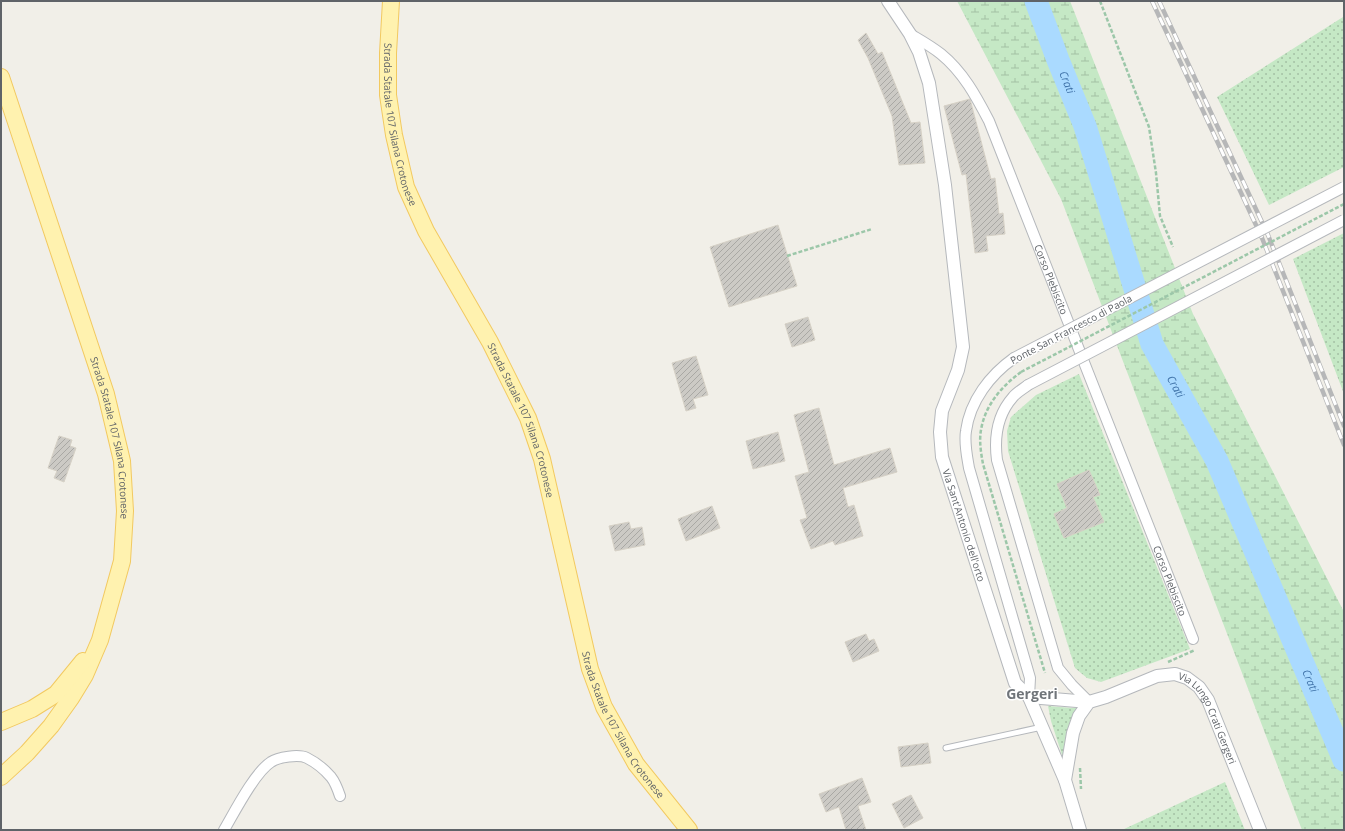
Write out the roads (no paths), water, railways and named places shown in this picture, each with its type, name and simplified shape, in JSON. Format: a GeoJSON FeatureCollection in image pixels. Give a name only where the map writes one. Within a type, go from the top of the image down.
{"type":"FeatureCollection","features":[{"type":"Feature","properties":{"kind":"main road","name":"Strada Statale 107 Silana Crotonese"},"geometry":{"type":"LineString","coordinates":[[391,1],[388,54],[388,95],[394,135],[406,187],[426,231],[490,342],[528,418],[542,459],[590,669],[604,707],[636,764],[689,830]]}},
{"type":"Feature","properties":{"kind":"main road","name":"Strada Statale 107 Silana Crotonese"},"geometry":{"type":"LineString","coordinates":[[1,77],[106,394],[122,461],[125,511],[122,561],[100,640],[85,674],[62,711],[40,739],[1,777]]}},
{"type":"Feature","properties":{"kind":"main road"},"geometry":{"type":"LineString","coordinates":[[1,722],[32,709],[61,690],[100,640]]}},
{"type":"Feature","properties":{"kind":"street","name":"Via Sant'Antonio dell'orto"},"geometry":{"type":"LineString","coordinates":[[888,1],[910,34],[919,52],[929,83],[945,185],[963,347],[958,370],[942,411],[940,432],[942,458],[1015,683],[1029,697]]}},
{"type":"Feature","properties":{"kind":"street","name":"Corso Plebiscito"},"geometry":{"type":"LineString","coordinates":[[910,34],[940,53],[957,69],[975,94],[989,121],[1193,639]]}},
{"type":"Feature","properties":{"kind":"street","name":"Ponte San Francesco di Paola"},"geometry":{"type":"LineString","coordinates":[[1029,697],[1030,678],[969,468],[966,447],[966,431],[971,413],[979,396],[988,382],[1002,367],[1014,358],[1344,187]]}},
{"type":"Feature","properties":{"kind":"street"},"geometry":{"type":"LineString","coordinates":[[1065,780],[1073,733],[1079,716],[1089,702],[1058,668],[997,460],[995,443],[998,425],[1002,415],[1013,396],[1028,385],[1344,220]]}},
{"type":"Feature","properties":{"kind":"street","name":"Via Lungo Crati Gergeri"},"geometry":{"type":"LineString","coordinates":[[1029,697],[1089,702],[1106,697],[1157,676],[1175,674],[1187,678],[1199,687],[1208,700],[1260,830]]}},
{"type":"Feature","properties":{"kind":"street"},"geometry":{"type":"LineString","coordinates":[[1029,697],[1065,780],[1080,830]]}},
{"type":"Feature","properties":{"kind":"street"},"geometry":{"type":"LineString","coordinates":[[224,830],[244,795],[259,773],[271,762],[285,757],[305,757],[319,766],[332,778],[340,796]]}},
{"type":"Feature","properties":{"kind":"lane"},"geometry":{"type":"LineString","coordinates":[[946,748],[1042,727]]}},
{"type":"Feature","properties":{"kind":"waterway","name":"Crati"},"geometry":{"type":"LineString","coordinates":[[1036,1],[1085,126],[1152,344],[1217,461],[1344,760]]}},
{"type":"Feature","properties":{"kind":"railway"},"geometry":{"type":"LineString","coordinates":[[1152,1],[1262,238],[1344,445]]}},
{"type":"Feature","properties":{"kind":"railway"},"geometry":{"type":"LineString","coordinates":[[1159,1],[1268,235],[1344,426]]}},
{"type":"Feature","properties":{"kind":"district","name":"Gergeri"},"geometry":{"type":"Point","coordinates":[1032,694]}}]}
